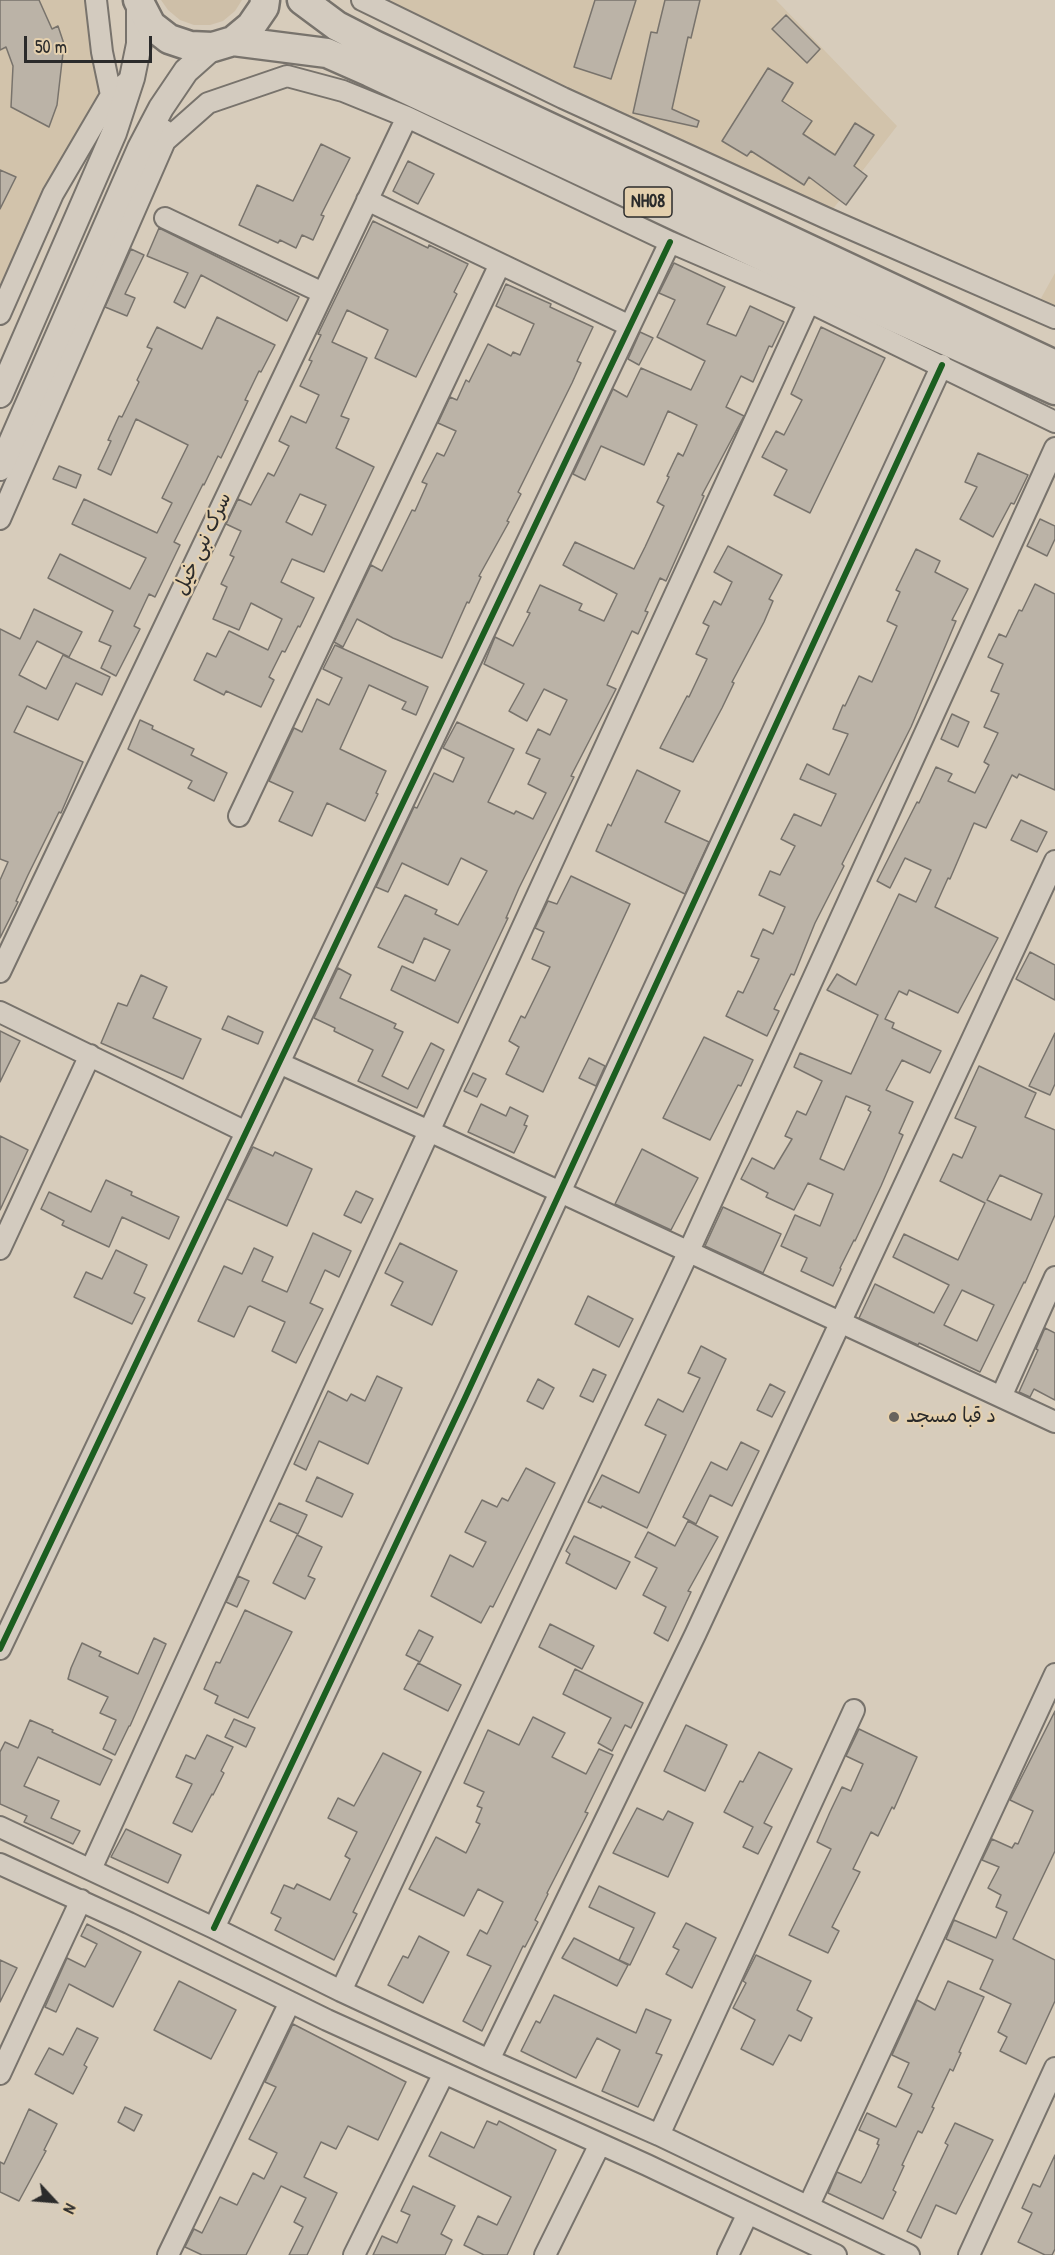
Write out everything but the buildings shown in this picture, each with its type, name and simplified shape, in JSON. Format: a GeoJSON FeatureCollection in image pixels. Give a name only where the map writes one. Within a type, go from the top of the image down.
{"type":"FeatureCollection","features":[{"type":"Feature","properties":{"kind":"highway"},"geometry":{"type":"LineString","coordinates":[[223,44],[251,26],[264,7],[265,0]]}},
{"type":"Feature","properties":{"kind":"highway","name":"NH08"},"geometry":{"type":"LineString","coordinates":[[302,0],[337,26],[374,45],[1055,365]]}},
{"type":"Feature","properties":{"kind":"highway","name":"NH08"},"geometry":{"type":"LineString","coordinates":[[139,3],[151,25],[169,39],[190,46],[223,44],[327,53],[843,294],[1055,390]]}},
{"type":"Feature","properties":{"kind":"main road"},"geometry":{"type":"LineString","coordinates":[[0,395],[114,133],[132,78],[139,44],[139,3]]}},
{"type":"Feature","properties":{"kind":"main road"},"geometry":{"type":"LineString","coordinates":[[0,468],[140,148],[161,108],[186,71],[223,44]]}},
{"type":"Feature","properties":{"kind":"street"},"geometry":{"type":"LineString","coordinates":[[96,0],[102,52],[111,94]]}},
{"type":"Feature","properties":{"kind":"street"},"geometry":{"type":"LineString","coordinates":[[362,0],[563,98],[826,218],[1055,318]]}},
{"type":"Feature","properties":{"kind":"street"},"geometry":{"type":"LineString","coordinates":[[0,519],[165,141],[208,103],[287,76],[327,53]]}},
{"type":"Feature","properties":{"kind":"street"},"geometry":{"type":"LineString","coordinates":[[287,76],[343,92],[407,117],[670,242],[809,302],[1055,422]]}},
{"type":"Feature","properties":{"kind":"street"},"geometry":{"type":"LineString","coordinates":[[0,314],[53,194],[111,94],[132,78]]}},
{"type":"Feature","properties":{"kind":"street"},"geometry":{"type":"LineString","coordinates":[[161,108],[165,141]]}},
{"type":"Feature","properties":{"kind":"street","name":"سرک نبی خیل"},"geometry":{"type":"LineString","coordinates":[[0,972],[407,117]]}},
{"type":"Feature","properties":{"kind":"street"},"geometry":{"type":"LineString","coordinates":[[367,200],[630,326]]}},
{"type":"Feature","properties":{"kind":"street"},"geometry":{"type":"LineString","coordinates":[[165,218],[323,293]]}},
{"type":"Feature","properties":{"kind":"street"},"geometry":{"type":"LineString","coordinates":[[0,1648],[670,242]]}},
{"type":"Feature","properties":{"kind":"street"},"geometry":{"type":"LineString","coordinates":[[239,816],[500,264]]}},
{"type":"Feature","properties":{"kind":"street"},"geometry":{"type":"LineString","coordinates":[[91,1869],[809,302]]}},
{"type":"Feature","properties":{"kind":"street"},"geometry":{"type":"LineString","coordinates":[[214,1928],[561,1192],[942,365]]}},
{"type":"Feature","properties":{"kind":"street"},"geometry":{"type":"LineString","coordinates":[[341,1991],[688,1252],[1055,448]]}},
{"type":"Feature","properties":{"kind":"street"},"geometry":{"type":"LineString","coordinates":[[489,2060],[694,1635],[1055,861]]}},
{"type":"Feature","properties":{"kind":"street"},"geometry":{"type":"LineString","coordinates":[[0,1012],[246,1132]]}},
{"type":"Feature","properties":{"kind":"street"},"geometry":{"type":"LineString","coordinates":[[0,1249],[90,1055]]}},
{"type":"Feature","properties":{"kind":"street"},"geometry":{"type":"LineString","coordinates":[[279,1063],[1055,1422]]}},
{"type":"Feature","properties":{"kind":"street"},"geometry":{"type":"LineString","coordinates":[[1001,1397],[1055,1277]]}},
{"type":"Feature","properties":{"kind":"street"},"geometry":{"type":"LineString","coordinates":[[809,2205],[1055,1674]]}},
{"type":"Feature","properties":{"kind":"street"},"geometry":{"type":"LineString","coordinates":[[659,2135],[854,1710]]}},
{"type":"Feature","properties":{"kind":"street"},"geometry":{"type":"LineString","coordinates":[[0,1827],[341,1991],[489,2060],[659,2135],[809,2205],[909,2255]]}},
{"type":"Feature","properties":{"kind":"street"},"geometry":{"type":"LineString","coordinates":[[0,1864],[81,1900],[290,2002],[748,2212],[836,2255]]}},
{"type":"Feature","properties":{"kind":"street"},"geometry":{"type":"LineString","coordinates":[[0,2074],[81,1900]]}},
{"type":"Feature","properties":{"kind":"street"},"geometry":{"type":"LineString","coordinates":[[168,2255],[290,2002]]}},
{"type":"Feature","properties":{"kind":"street"},"geometry":{"type":"LineString","coordinates":[[969,2255],[1055,2068]]}},
{"type":"Feature","properties":{"kind":"street"},"geometry":{"type":"LineString","coordinates":[[354,2255],[444,2073]]}},
{"type":"Feature","properties":{"kind":"street"},"geometry":{"type":"LineString","coordinates":[[545,2255],[600,2144]]}},
{"type":"Feature","properties":{"kind":"street"},"geometry":{"type":"LineString","coordinates":[[728,2255],[748,2212]]}},
{"type":"Feature","properties":{"kind":"shaded area"},"geometry":{"type":"Polygon","coordinates":[[[0,0],[96,0],[111,95],[0,314],[0,0]]]}},
{"type":"Feature","properties":{"kind":"shaded area"},"geometry":{"type":"Polygon","coordinates":[[[161,0],[242,0],[235,11],[223,21],[210,25],[194,25],[180,20],[168,10],[161,0]]]}},
{"type":"Feature","properties":{"kind":"shaded area"},"geometry":{"type":"Polygon","coordinates":[[[362,0],[776,0],[897,126],[826,218],[362,0]]]}},
{"type":"Feature","properties":{"kind":"shaded area"},"geometry":{"type":"Polygon","coordinates":[[[1055,273],[1055,318],[1035,309],[1055,273]]]}},
{"type":"Feature","properties":{"kind":"cycle path"},"geometry":{"type":"LineString","coordinates":[[0,1649],[670,242]]}},
{"type":"Feature","properties":{"kind":"cycle path"},"geometry":{"type":"LineString","coordinates":[[214,1928],[465,1398],[942,365]]}},
{"type":"Feature","properties":{"kind":"place","name":"د قبا مسجد"},"geometry":{"type":"Point","coordinates":[894,1417]}}]}
